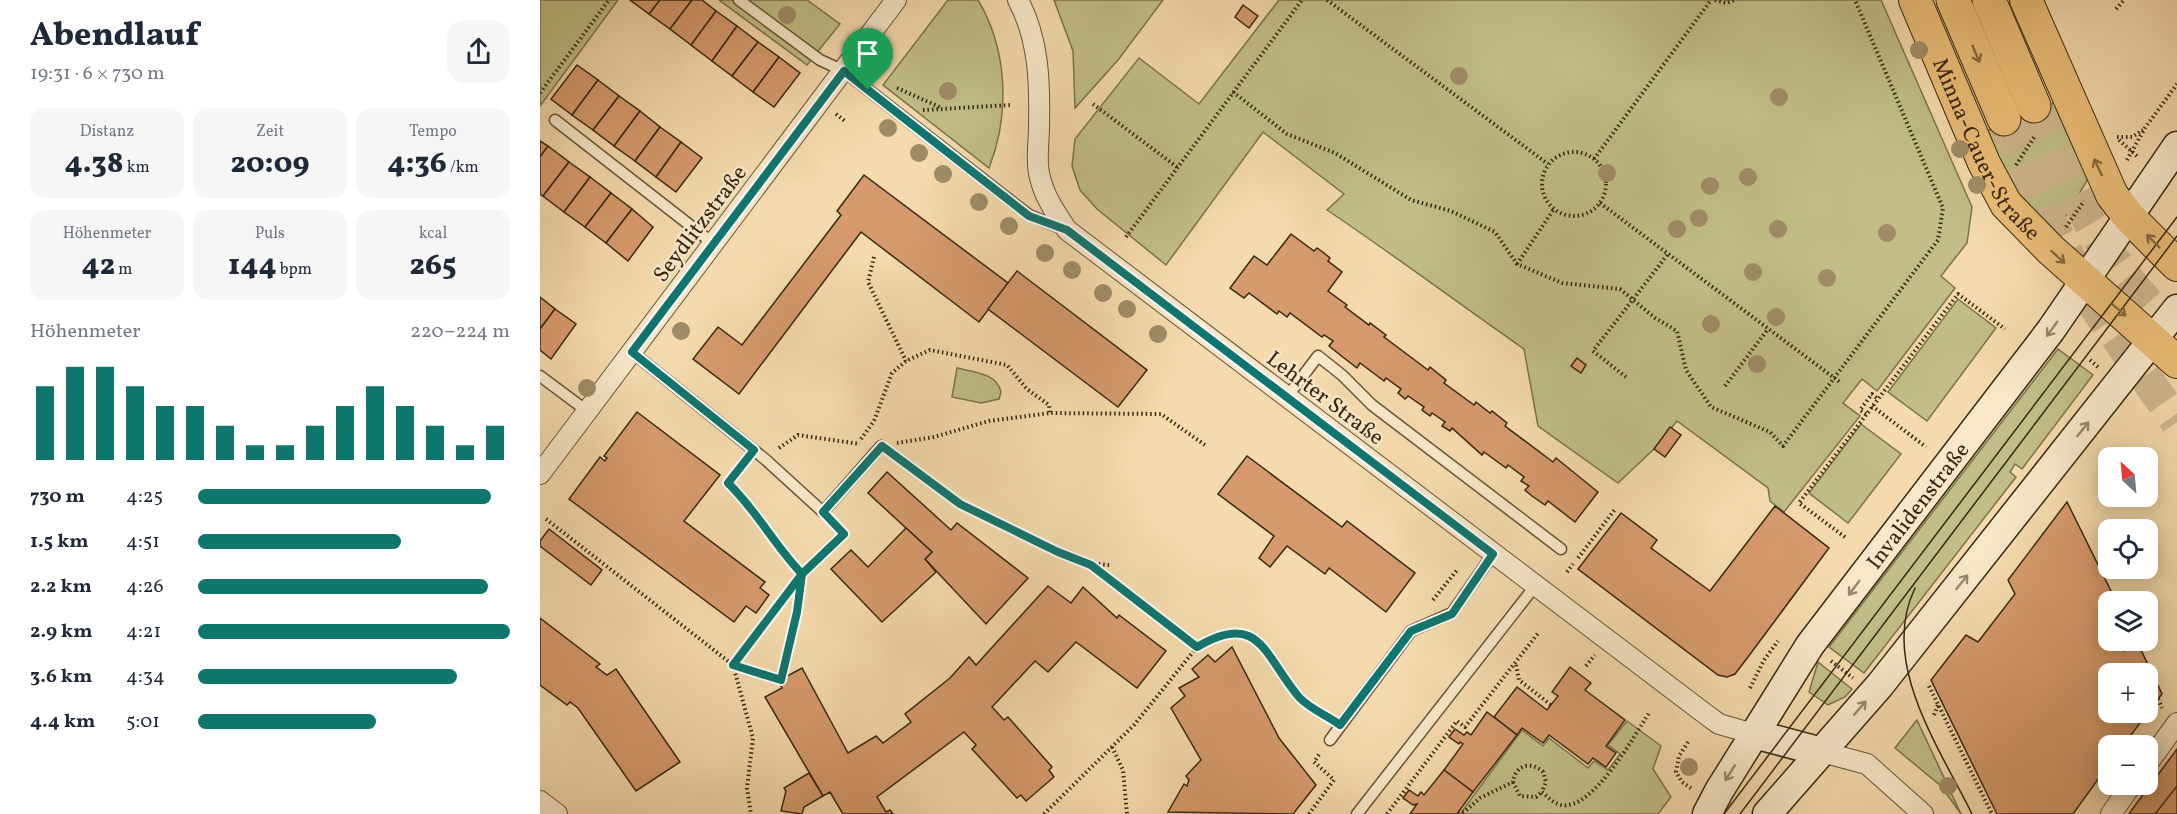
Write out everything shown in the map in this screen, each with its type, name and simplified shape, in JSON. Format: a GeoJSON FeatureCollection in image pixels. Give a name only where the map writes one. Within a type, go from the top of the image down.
{"type":"FeatureCollection","features":[{"type":"Feature","properties":{"kind":"highway"},"geometry":{"type":"LineString","coordinates":[[1953,0],[2016,129]]}},
{"type":"Feature","properties":{"kind":"highway"},"geometry":{"type":"LineString","coordinates":[[1989,0],[2038,125]]}},
{"type":"Feature","properties":{"kind":"main road","name":"Minna-Cauer-Straße"},"geometry":{"type":"LineString","coordinates":[[1915,0],[1999,192],[2015,215],[2085,280]]}},
{"type":"Feature","properties":{"kind":"main road"},"geometry":{"type":"LineString","coordinates":[[2026,0],[2098,193],[2129,217],[2177,265]]}},
{"type":"Feature","properties":{"kind":"main road","name":"Invalidenstraße"},"geometry":{"type":"LineString","coordinates":[[1707,814],[1810,645],[2051,330],[2177,146]]}},
{"type":"Feature","properties":{"kind":"main road"},"geometry":{"type":"LineString","coordinates":[[2085,280],[2177,362]]}},
{"type":"Feature","properties":{"kind":"main road"},"geometry":{"type":"LineString","coordinates":[[1767,814],[1880,685],[2177,309]]}},
{"type":"Feature","properties":{"kind":"main road"},"geometry":{"type":"LineString","coordinates":[[1754,734],[1822,752]]}},
{"type":"Feature","properties":{"kind":"street","name":"Seydlitzstraße"},"geometry":{"type":"LineString","coordinates":[[540,474],[896,0]]}},
{"type":"Feature","properties":{"kind":"street","name":"Lehrter Straße"},"geometry":{"type":"LineString","coordinates":[[1018,0],[1032,34],[1036,54],[1040,95],[1039,172],[1050,205],[1067,230],[1719,724],[1754,734]]}},
{"type":"Feature","properties":{"kind":"street"},"geometry":{"type":"LineString","coordinates":[[2158,749],[2177,723]]}},
{"type":"Feature","properties":{"kind":"street"},"geometry":{"type":"LineString","coordinates":[[1822,752],[1867,764],[1923,814]]}},
{"type":"Feature","properties":{"kind":"street"},"geometry":{"type":"LineString","coordinates":[[2111,814],[2124,795]]}},
{"type":"Feature","properties":{"kind":"street"},"geometry":{"type":"LineString","coordinates":[[540,801],[557,814]]}},
{"type":"Feature","properties":{"kind":"lane"},"geometry":{"type":"LineString","coordinates":[[739,0],[820,60],[844,71],[1029,216],[1067,230]]}},
{"type":"Feature","properties":{"kind":"lane"},"geometry":{"type":"LineString","coordinates":[[555,120],[714,244]]}},
{"type":"Feature","properties":{"kind":"lane"},"geometry":{"type":"LineString","coordinates":[[632,352],[766,460],[823,512],[882,446]]}},
{"type":"Feature","properties":{"kind":"lane"},"geometry":{"type":"LineString","coordinates":[[1287,397],[1318,356],[1342,375],[1372,405],[1561,549]]}},
{"type":"Feature","properties":{"kind":"lane"},"geometry":{"type":"LineString","coordinates":[[540,376],[587,411]]}},
{"type":"Feature","properties":{"kind":"lane"},"geometry":{"type":"LineString","coordinates":[[1330,740],[1411,631],[1452,614],[1493,554]]}},
{"type":"Feature","properties":{"kind":"lane"},"geometry":{"type":"LineString","coordinates":[[1358,814],[1535,586]]}},
{"type":"Feature","properties":{"kind":"path"},"geometry":{"type":"LineString","coordinates":[[540,93],[609,0]]}},
{"type":"Feature","properties":{"kind":"path"},"geometry":{"type":"LineString","coordinates":[[1126,237],[1302,0]]}},
{"type":"Feature","properties":{"kind":"path"},"geometry":{"type":"LineString","coordinates":[[1327,0],[1548,165]]}},
{"type":"Feature","properties":{"kind":"path"},"geometry":{"type":"LineString","coordinates":[[1594,159],[1711,0]]}},
{"type":"Feature","properties":{"kind":"path"},"geometry":{"type":"LineString","coordinates":[[1715,0],[1726,3],[1735,0]]}},
{"type":"Feature","properties":{"kind":"path"},"geometry":{"type":"LineString","coordinates":[[1233,92],[1287,134],[1335,153],[1411,200],[1450,211],[1495,232],[1517,264],[1562,283],[1620,289],[1655,318],[1677,331],[1686,370],[1711,407],[1770,432],[1783,446],[1938,240],[1943,208],[1855,0]]}},
{"type":"Feature","properties":{"kind":"path"},"geometry":{"type":"LineString","coordinates":[[2116,9],[2124,0]]}},
{"type":"Feature","properties":{"kind":"path"},"geometry":{"type":"LineString","coordinates":[[887,83],[946,110]]}},
{"type":"Feature","properties":{"kind":"path"},"geometry":{"type":"LineString","coordinates":[[2064,231],[2098,193],[2177,84]]}},
{"type":"Feature","properties":{"kind":"path"},"geometry":{"type":"LineString","coordinates":[[1093,104],[1177,167]]}},
{"type":"Feature","properties":{"kind":"path"},"geometry":{"type":"LineString","coordinates":[[892,109],[946,110],[1011,105]]}},
{"type":"Feature","properties":{"kind":"path"},"geometry":{"type":"LineString","coordinates":[[2016,129],[2038,125]]}},
{"type":"Feature","properties":{"kind":"path"},"geometry":{"type":"LineString","coordinates":[[2011,172],[2038,125]]}},
{"type":"Feature","properties":{"kind":"path"},"geometry":{"type":"LineString","coordinates":[[2116,136],[2132,137],[2145,128]]}},
{"type":"Feature","properties":{"kind":"path"},"geometry":{"type":"LineString","coordinates":[[1571,152],[1594,159],[1600,166],[1606,181],[1600,203],[1590,212],[1575,217],[1554,209],[1542,190],[1542,181],[1548,165],[1555,158],[1571,152]]}},
{"type":"Feature","properties":{"kind":"path"},"geometry":{"type":"LineString","coordinates":[[1600,203],[1841,383]]}},
{"type":"Feature","properties":{"kind":"path"},"geometry":{"type":"LineString","coordinates":[[1517,264],[1554,209]]}},
{"type":"Feature","properties":{"kind":"path"},"geometry":{"type":"LineString","coordinates":[[1626,377],[1593,351],[1668,254]]}},
{"type":"Feature","properties":{"kind":"path"},"geometry":{"type":"LineString","coordinates":[[874,257],[868,282],[906,361]]}},
{"type":"Feature","properties":{"kind":"path"},"geometry":{"type":"LineString","coordinates":[[1845,537],[1799,503],[1958,294],[2005,329]]}},
{"type":"Feature","properties":{"kind":"path"},"geometry":{"type":"LineString","coordinates":[[1725,386],[1768,328]]}},
{"type":"Feature","properties":{"kind":"path"},"geometry":{"type":"LineString","coordinates":[[858,444],[874,421],[892,373],[906,361],[930,350],[1007,364],[1027,389],[1049,405],[1050,413]]}},
{"type":"Feature","properties":{"kind":"path"},"geometry":{"type":"LineString","coordinates":[[2090,360],[2099,367]]}},
{"type":"Feature","properties":{"kind":"path"},"geometry":{"type":"LineString","coordinates":[[1866,414],[1860,410],[1865,401],[1872,394],[1878,399]]}},
{"type":"Feature","properties":{"kind":"path"},"geometry":{"type":"LineString","coordinates":[[1872,406],[1926,447]]}},
{"type":"Feature","properties":{"kind":"path"},"geometry":{"type":"LineString","coordinates":[[766,460],[798,435],[882,446],[934,437],[989,421],[1050,413],[1161,414],[1205,445]]}},
{"type":"Feature","properties":{"kind":"path"},"geometry":{"type":"LineString","coordinates":[[882,446],[960,504],[1058,552],[1091,565],[1197,647]]}},
{"type":"Feature","properties":{"kind":"path"},"geometry":{"type":"LineString","coordinates":[[754,450],[728,483],[747,501],[768,529],[783,555],[802,574]]}},
{"type":"Feature","properties":{"kind":"path"},"geometry":{"type":"LineString","coordinates":[[1567,572],[1616,508]]}},
{"type":"Feature","properties":{"kind":"path"},"geometry":{"type":"LineString","coordinates":[[733,665],[802,574],[844,534],[823,512]]}},
{"type":"Feature","properties":{"kind":"path"},"geometry":{"type":"LineString","coordinates":[[546,519],[733,665],[781,680],[797,612],[802,574]]}},
{"type":"Feature","properties":{"kind":"path"},"geometry":{"type":"LineString","coordinates":[[1091,565],[1110,565]]}},
{"type":"Feature","properties":{"kind":"path"},"geometry":{"type":"LineString","coordinates":[[1044,814],[1112,747],[1197,647],[1214,637],[1233,631],[1251,636],[1264,647],[1300,698],[1340,725]]}},
{"type":"Feature","properties":{"kind":"path"},"geometry":{"type":"LineString","coordinates":[[1387,814],[1457,721],[1465,727],[1539,632]]}},
{"type":"Feature","properties":{"kind":"path"},"geometry":{"type":"LineString","coordinates":[[1586,666],[1595,655]]}},
{"type":"Feature","properties":{"kind":"path"},"geometry":{"type":"LineString","coordinates":[[1833,663],[1848,674]]}},
{"type":"Feature","properties":{"kind":"path"},"geometry":{"type":"LineString","coordinates":[[1516,664],[1515,672],[1519,680],[1551,705]]}},
{"type":"Feature","properties":{"kind":"path"},"geometry":{"type":"LineString","coordinates":[[733,665],[753,738],[747,788],[752,814]]}},
{"type":"Feature","properties":{"kind":"path"},"geometry":{"type":"LineString","coordinates":[[1929,686],[1992,814]]}},
{"type":"Feature","properties":{"kind":"path"},"geometry":{"type":"LineString","coordinates":[[2158,699],[2162,708]]}},
{"type":"Feature","properties":{"kind":"path"},"geometry":{"type":"LineString","coordinates":[[1934,715],[1938,705]]}},
{"type":"Feature","properties":{"kind":"path"},"geometry":{"type":"LineString","coordinates":[[1542,792],[1555,803],[1564,806],[1579,802],[1609,772],[1649,713]]}},
{"type":"Feature","properties":{"kind":"path"},"geometry":{"type":"LineString","coordinates":[[1309,814],[1334,780],[1314,762],[1330,740]]}},
{"type":"Feature","properties":{"kind":"path"},"geometry":{"type":"LineString","coordinates":[[1688,742],[1679,756],[1676,772],[1682,782],[1692,790]]}},
{"type":"Feature","properties":{"kind":"path"},"geometry":{"type":"LineString","coordinates":[[1112,747],[1123,770],[1126,814]]}},
{"type":"Feature","properties":{"kind":"path"},"geometry":{"type":"LineString","coordinates":[[1458,813],[1465,813],[1480,798],[1512,782],[1518,769],[1532,765],[1538,768],[1545,777],[1542,792],[1536,797],[1520,796],[1512,782]]}},
{"type":"Feature","properties":{"kind":"shaded area"},"geometry":{"type":"Polygon","coordinates":[[[540,0],[618,0],[540,106],[540,0]]]}},
{"type":"Feature","properties":{"kind":"shaded area"},"geometry":{"type":"Polygon","coordinates":[[[719,0],[807,0],[840,24],[807,65],[719,0]]]}},
{"type":"Feature","properties":{"kind":"shaded area"},"geometry":{"type":"Polygon","coordinates":[[[948,0],[978,0],[995,40],[1003,83],[1003,105],[996,148],[989,168],[883,85],[948,0]]]}},
{"type":"Feature","properties":{"kind":"shaded area"},"geometry":{"type":"Polygon","coordinates":[[[1054,0],[1163,0],[1118,60],[1075,108],[1073,51],[1054,0]]]}},
{"type":"Feature","properties":{"kind":"shaded area"},"geometry":{"type":"Polygon","coordinates":[[[1279,0],[1881,0],[1972,207],[1967,243],[1941,276],[1955,288],[1877,391],[1862,379],[1843,403],[1860,416],[1784,512],[1770,501],[1768,488],[1677,421],[1654,449],[1618,483],[1538,426],[1524,349],[1327,210],[1344,194],[1263,132],[1166,265],[1097,209],[1080,190],[1072,166],[1075,139],[1139,58],[1199,104],[1279,0]]]}},
{"type":"Feature","properties":{"kind":"shaded area"},"geometry":{"type":"Polygon","coordinates":[[[2056,102],[2088,179],[2054,236],[2023,207],[1985,132],[2056,102]]]}},
{"type":"Feature","properties":{"kind":"shaded area"},"geometry":{"type":"Polygon","coordinates":[[[1958,299],[1996,328],[1927,421],[1888,392],[1958,299]]]}},
{"type":"Feature","properties":{"kind":"shaded area"},"geometry":{"type":"Polygon","coordinates":[[[2058,349],[2093,375],[2022,469],[2015,464],[2010,472],[2016,477],[1864,673],[1829,647],[2058,349]]]}},
{"type":"Feature","properties":{"kind":"shaded area"},"geometry":{"type":"Polygon","coordinates":[[[957,368],[990,377],[999,386],[1001,392],[999,399],[981,403],[952,397],[957,368]]]}},
{"type":"Feature","properties":{"kind":"shaded area"},"geometry":{"type":"Polygon","coordinates":[[[1861,424],[1901,454],[1848,523],[1809,493],[1861,424]]]}},
{"type":"Feature","properties":{"kind":"shaded area"},"geometry":{"type":"Polygon","coordinates":[[[1818,662],[1852,689],[1845,697],[1828,705],[1809,692],[1818,662]]]}},
{"type":"Feature","properties":{"kind":"shaded area"},"geometry":{"type":"Polygon","coordinates":[[[1917,720],[1961,814],[1941,786],[1895,748],[1917,720]]]}},
{"type":"Feature","properties":{"kind":"shaded area"},"geometry":{"type":"Polygon","coordinates":[[[1627,721],[1661,746],[1653,769],[1671,797],[1658,814],[1460,814],[1522,730],[1543,746],[1549,738],[1588,768],[1594,761],[1608,770],[1620,754],[1608,745],[1627,721]]]}},
{"type":"Feature","properties":{"kind":"building"},"geometry":{"type":"Polygon","coordinates":[[[630,0],[660,0],[649,14],[630,0]]]}},
{"type":"Feature","properties":{"kind":"building"},"geometry":{"type":"Polygon","coordinates":[[[660,0],[692,0],[670,29],[649,14],[660,0]]]}},
{"type":"Feature","properties":{"kind":"building"},"geometry":{"type":"Polygon","coordinates":[[[692,0],[702,0],[716,11],[691,45],[670,29],[692,0]]]}},
{"type":"Feature","properties":{"kind":"building"},"geometry":{"type":"Polygon","coordinates":[[[1243,5],[1258,16],[1249,28],[1235,17],[1243,5]]]}},
{"type":"Feature","properties":{"kind":"building"},"geometry":{"type":"Polygon","coordinates":[[[716,11],[737,26],[712,61],[691,45],[716,11]]]}},
{"type":"Feature","properties":{"kind":"building"},"geometry":{"type":"Polygon","coordinates":[[[737,26],[758,42],[732,76],[712,61],[737,26]]]}},
{"type":"Feature","properties":{"kind":"building"},"geometry":{"type":"Polygon","coordinates":[[[758,42],[779,57],[753,92],[732,76],[758,42]]]}},
{"type":"Feature","properties":{"kind":"building"},"geometry":{"type":"Polygon","coordinates":[[[779,57],[800,73],[774,107],[753,92],[779,57]]]}},
{"type":"Feature","properties":{"kind":"building"},"geometry":{"type":"Polygon","coordinates":[[[577,65],[598,80],[572,115],[551,99],[577,65]]]}},
{"type":"Feature","properties":{"kind":"building"},"geometry":{"type":"Polygon","coordinates":[[[598,80],[619,96],[593,130],[572,115],[598,80]]]}},
{"type":"Feature","properties":{"kind":"building"},"geometry":{"type":"Polygon","coordinates":[[[619,96],[640,111],[614,146],[593,130],[619,96]]]}},
{"type":"Feature","properties":{"kind":"building"},"geometry":{"type":"Polygon","coordinates":[[[640,111],[660,127],[635,161],[614,146],[640,111]]]}},
{"type":"Feature","properties":{"kind":"building"},"geometry":{"type":"Polygon","coordinates":[[[660,127],[681,142],[656,177],[635,161],[660,127]]]}},
{"type":"Feature","properties":{"kind":"building"},"geometry":{"type":"Polygon","coordinates":[[[540,141],[548,146],[540,157],[540,141]]]}},
{"type":"Feature","properties":{"kind":"building"},"geometry":{"type":"Polygon","coordinates":[[[681,142],[702,158],[676,192],[656,177],[681,142]]]}},
{"type":"Feature","properties":{"kind":"building"},"geometry":{"type":"Polygon","coordinates":[[[548,146],[569,162],[543,196],[540,194],[540,157],[548,146]]]}},
{"type":"Feature","properties":{"kind":"building"},"geometry":{"type":"Polygon","coordinates":[[[569,162],[590,177],[564,212],[543,196],[569,162]]]}},
{"type":"Feature","properties":{"kind":"building"},"geometry":{"type":"Polygon","coordinates":[[[864,175],[1008,283],[979,322],[861,232],[739,394],[693,359],[718,327],[742,345],[841,215],[837,211],[864,175]]]}},
{"type":"Feature","properties":{"kind":"building"},"geometry":{"type":"Polygon","coordinates":[[[590,177],[611,193],[585,227],[564,212],[590,177]]]}},
{"type":"Feature","properties":{"kind":"building"},"geometry":{"type":"Polygon","coordinates":[[[611,193],[632,209],[606,243],[585,227],[611,193]]]}},
{"type":"Feature","properties":{"kind":"building"},"geometry":{"type":"Polygon","coordinates":[[[632,209],[653,227],[628,261],[606,243],[632,209]]]}},
{"type":"Feature","properties":{"kind":"building"},"geometry":{"type":"Polygon","coordinates":[[[1291,234],[1314,251],[1317,248],[1324,253],[1330,258],[1328,261],[1342,272],[1328,291],[1347,305],[1345,307],[1386,335],[1384,337],[1428,370],[1430,367],[1446,380],[1444,383],[1474,405],[1476,402],[1490,413],[1492,411],[1507,423],[1505,426],[1553,462],[1556,458],[1598,492],[1575,522],[1548,501],[1545,505],[1532,496],[1525,490],[1529,486],[1521,481],[1524,477],[1508,465],[1506,468],[1484,452],[1482,455],[1452,428],[1450,431],[1442,426],[1445,422],[1432,413],[1430,416],[1422,410],[1424,407],[1408,396],[1405,399],[1398,393],[1401,389],[1386,378],[1384,381],[1360,363],[1357,368],[1329,346],[1333,341],[1324,335],[1322,337],[1290,313],[1287,317],[1279,311],[1277,314],[1249,293],[1244,298],[1230,288],[1254,256],[1267,265],[1291,234]]]}},
{"type":"Feature","properties":{"kind":"building"},"geometry":{"type":"Polygon","coordinates":[[[1017,271],[1147,370],[1118,407],[988,309],[1017,271]]]}},
{"type":"Feature","properties":{"kind":"building"},"geometry":{"type":"Polygon","coordinates":[[[540,297],[555,309],[540,329],[540,297]]]}},
{"type":"Feature","properties":{"kind":"building"},"geometry":{"type":"Polygon","coordinates":[[[555,309],[576,324],[551,359],[540,350],[540,329],[555,309]]]}},
{"type":"Feature","properties":{"kind":"building"},"geometry":{"type":"Polygon","coordinates":[[[1577,358],[1586,365],[1581,373],[1571,366],[1577,358]]]}},
{"type":"Feature","properties":{"kind":"building"},"geometry":{"type":"Polygon","coordinates":[[[637,412],[720,475],[684,521],[765,582],[760,588],[769,595],[756,613],[746,606],[734,622],[569,499],[600,457],[605,461],[607,458],[604,456],[637,412]]]}},
{"type":"Feature","properties":{"kind":"building"},"geometry":{"type":"Polygon","coordinates":[[[1670,427],[1681,435],[1665,457],[1654,449],[1670,427]]]}},
{"type":"Feature","properties":{"kind":"building"},"geometry":{"type":"Polygon","coordinates":[[[1247,456],[1342,527],[1347,521],[1415,573],[1386,612],[1329,568],[1325,574],[1287,546],[1270,567],[1259,558],[1274,536],[1218,494],[1247,456]]]}},
{"type":"Feature","properties":{"kind":"building"},"geometry":{"type":"Polygon","coordinates":[[[887,472],[951,530],[957,523],[1028,578],[986,624],[925,559],[932,552],[868,493],[887,472]]]}},
{"type":"Feature","properties":{"kind":"building"},"geometry":{"type":"Polygon","coordinates":[[[2067,502],[2098,565],[2098,579],[2105,579],[2111,591],[2098,591],[2098,651],[2141,651],[2147,663],[2098,663],[2098,723],[2140,723],[2131,735],[2098,735],[2098,779],[2073,814],[1997,814],[1931,680],[1966,635],[1978,642],[2015,594],[2008,580],[2067,502]]]}},
{"type":"Feature","properties":{"kind":"building"},"geometry":{"type":"Polygon","coordinates":[[[1775,506],[1829,548],[1735,674],[1727,677],[1718,675],[1578,569],[1621,513],[1657,540],[1651,548],[1710,591],[1775,506]]]}},
{"type":"Feature","properties":{"kind":"building"},"geometry":{"type":"Polygon","coordinates":[[[906,528],[932,552],[925,559],[936,572],[882,622],[831,569],[851,550],[868,567],[906,528]]]}},
{"type":"Feature","properties":{"kind":"building"},"geometry":{"type":"Polygon","coordinates":[[[549,529],[602,570],[591,585],[540,546],[540,541],[549,529]]]}},
{"type":"Feature","properties":{"kind":"building"},"geometry":{"type":"Polygon","coordinates":[[[1048,586],[1071,603],[1083,587],[1117,618],[1119,615],[1166,651],[1137,688],[1076,642],[1048,672],[1035,661],[992,707],[1004,720],[1008,717],[1052,767],[1049,770],[1054,777],[1026,801],[1021,795],[1017,798],[972,749],[976,745],[964,732],[877,797],[886,812],[890,810],[893,814],[843,814],[830,792],[823,796],[765,697],[782,688],[778,681],[802,668],[848,753],[876,736],[883,743],[911,722],[905,714],[950,678],[969,657],[976,665],[1048,586]]]}},
{"type":"Feature","properties":{"kind":"building"},"geometry":{"type":"Polygon","coordinates":[[[540,618],[600,664],[596,667],[607,675],[616,669],[680,762],[636,791],[578,708],[570,702],[567,705],[540,685],[540,618]]]}},
{"type":"Feature","properties":{"kind":"building"},"geometry":{"type":"Polygon","coordinates":[[[1232,647],[1279,738],[1316,785],[1293,814],[1168,812],[1184,784],[1187,786],[1189,780],[1186,776],[1201,760],[1171,708],[1185,696],[1179,688],[1199,677],[1192,669],[1208,655],[1215,662],[1232,647]]]}},
{"type":"Feature","properties":{"kind":"building"},"geometry":{"type":"Polygon","coordinates":[[[1570,667],[1591,683],[1585,690],[1625,720],[1606,746],[1616,753],[1606,767],[1593,758],[1588,764],[1549,735],[1543,743],[1522,728],[1517,735],[1494,717],[1517,687],[1547,710],[1558,696],[1552,692],[1570,667]]]}},
{"type":"Feature","properties":{"kind":"building"},"geometry":{"type":"Polygon","coordinates":[[[2158,686],[2162,694],[2158,699],[2158,686]]]}},
{"type":"Feature","properties":{"kind":"building"},"geometry":{"type":"Polygon","coordinates":[[[1487,712],[1517,735],[1473,792],[1444,770],[1463,744],[1449,737],[1455,729],[1464,735],[1467,732],[1471,735],[1487,712]]]}},
{"type":"Feature","properties":{"kind":"building"},"geometry":{"type":"Polygon","coordinates":[[[2177,749],[2177,814],[2129,814],[2143,795],[2158,795],[2158,775],[2177,749]]]}},
{"type":"Feature","properties":{"kind":"building"},"geometry":{"type":"Polygon","coordinates":[[[1444,770],[1473,792],[1457,814],[1410,814],[1417,804],[1413,805],[1403,798],[1409,790],[1418,796],[1421,792],[1424,795],[1444,770]]]}},
{"type":"Feature","properties":{"kind":"building"},"geometry":{"type":"Polygon","coordinates":[[[809,773],[823,796],[804,807],[802,814],[781,811],[786,791],[784,788],[809,773]]]}},
{"type":"Feature","properties":{"kind":"tunnel"},"geometry":{"type":"LineString","coordinates":[[2034,106],[2063,171],[2096,233],[2128,280],[2177,334]]}},
{"type":"Feature","properties":{"kind":"tunnel"},"geometry":{"type":"LineString","coordinates":[[2004,119],[2045,212],[2094,305],[2177,422]]}},
{"type":"Feature","properties":{"kind":"tram line"},"geometry":{"type":"LineString","coordinates":[[1724,814],[2177,217]]}},
{"type":"Feature","properties":{"kind":"tram line"},"geometry":{"type":"LineString","coordinates":[[1740,814],[2177,236]]}},
{"type":"Feature","properties":{"kind":"tram line"},"geometry":{"type":"LineString","coordinates":[[1915,588],[1906,616],[1904,645],[1909,674],[1930,733],[1972,814]]}},
{"type":"Feature","properties":{"kind":"tram line"},"geometry":{"type":"LineString","coordinates":[[2155,814],[2177,786]]}},
{"type":"Feature","properties":{"kind":"route"},"geometry":{"type":"LineString","coordinates":[[868,90],[844,71],[632,352],[754,450],[728,483],[747,501],[768,529],[783,555],[802,574],[797,612],[781,680],[733,665],[802,574],[844,534],[823,512],[882,446],[960,504],[1058,552],[1091,565],[1197,647],[1214,637],[1233,631],[1251,636],[1264,647],[1300,698],[1340,725],[1411,631],[1452,614],[1493,554],[1067,230],[1029,216],[868,90]]}}]}
